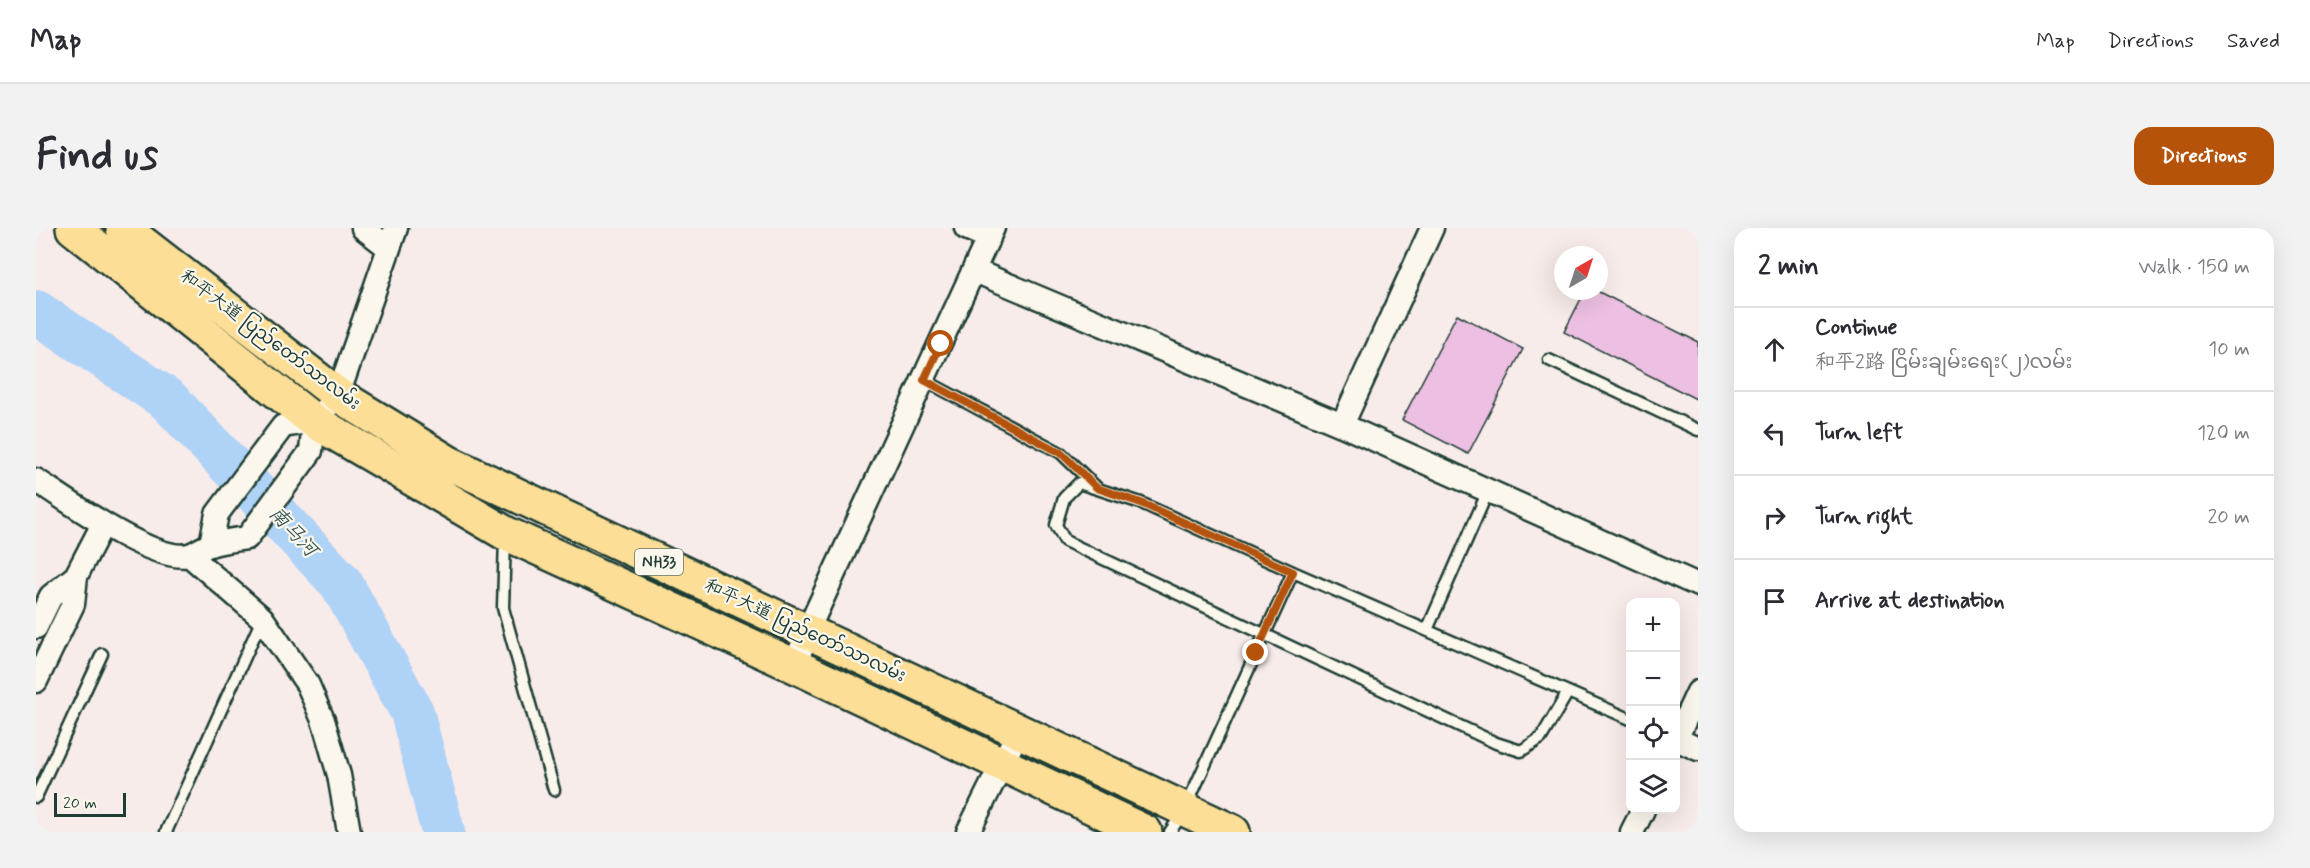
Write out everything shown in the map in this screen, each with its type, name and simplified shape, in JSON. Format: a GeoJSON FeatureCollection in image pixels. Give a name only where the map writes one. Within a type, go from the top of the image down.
{"type":"FeatureCollection","features":[{"type":"Feature","properties":{"kind":"highway","name":"和平大道 ပြည်တော်သာလမ်း"},"geometry":{"type":"LineString","coordinates":[[73,228],[303,433],[505,533],[795,666],[1145,832]]}},
{"type":"Feature","properties":{"kind":"highway","name":"和平大道 ပြည်တော်သာလမ်း"},"geometry":{"type":"LineString","coordinates":[[123,228],[338,395],[448,463],[1017,732],[1177,821],[1233,832]]}},
{"type":"Feature","properties":{"kind":"street"},"geometry":{"type":"LineString","coordinates":[[211,544],[217,514],[303,433],[338,395],[393,238],[363,228]]}},
{"type":"Feature","properties":{"kind":"street"},"geometry":{"type":"LineString","coordinates":[[795,666],[807,632],[991,233],[966,228]]}},
{"type":"Feature","properties":{"kind":"street"},"geometry":{"type":"LineString","coordinates":[[1342,425],[1432,228]]}},
{"type":"Feature","properties":{"kind":"street"},"geometry":{"type":"LineString","coordinates":[[975,271],[1342,425],[1698,585]]}},
{"type":"Feature","properties":{"kind":"street"},"geometry":{"type":"LineString","coordinates":[[36,480],[103,524],[169,554],[189,555],[211,544],[247,538],[303,433]]}},
{"type":"Feature","properties":{"kind":"street"},"geometry":{"type":"LineString","coordinates":[[36,681],[73,604],[76,576],[103,524]]}},
{"type":"Feature","properties":{"kind":"street"},"geometry":{"type":"LineString","coordinates":[[189,555],[262,618],[308,685],[323,720],[339,775],[348,831]]}},
{"type":"Feature","properties":{"kind":"street"},"geometry":{"type":"LineString","coordinates":[[36,627],[51,596],[76,576]]}},
{"type":"Feature","properties":{"kind":"street"},"geometry":{"type":"LineString","coordinates":[[1680,730],[1698,692]]}},
{"type":"Feature","properties":{"kind":"street"},"geometry":{"type":"LineString","coordinates":[[968,832],[1017,732]]}},
{"type":"Feature","properties":{"kind":"street"},"geometry":{"type":"LineString","coordinates":[[1680,741],[1698,749]]}},
{"type":"Feature","properties":{"kind":"street"},"geometry":{"type":"LineString","coordinates":[[1632,832],[1641,814]]}},
{"type":"Feature","properties":{"kind":"lane"},"geometry":{"type":"LineString","coordinates":[[1549,360],[1698,430]]}},
{"type":"Feature","properties":{"kind":"lane"},"geometry":{"type":"LineString","coordinates":[[924,380],[1061,453],[1097,488]]}},
{"type":"Feature","properties":{"kind":"lane"},"geometry":{"type":"LineString","coordinates":[[1568,692],[1541,738],[1521,751],[1496,743],[1065,541],[1056,525],[1064,498],[1078,483],[1141,503],[1626,717]]}},
{"type":"Feature","properties":{"kind":"lane"},"geometry":{"type":"LineString","coordinates":[[1427,630],[1488,491]]}},
{"type":"Feature","properties":{"kind":"lane"},"geometry":{"type":"LineString","coordinates":[[505,533],[503,608],[554,790]]}},
{"type":"Feature","properties":{"kind":"lane"},"geometry":{"type":"LineString","coordinates":[[1177,821],[1293,572]]}},
{"type":"Feature","properties":{"kind":"lane"},"geometry":{"type":"LineString","coordinates":[[166,832],[262,618]]}},
{"type":"Feature","properties":{"kind":"lane"},"geometry":{"type":"LineString","coordinates":[[36,797],[102,654]]}},
{"type":"Feature","properties":{"kind":"building"},"geometry":{"type":"Polygon","coordinates":[[[1608,297],[1698,342],[1698,400],[1564,332],[1580,300],[1608,300],[1608,297]]]}},
{"type":"Feature","properties":{"kind":"building"},"geometry":{"type":"Polygon","coordinates":[[[1457,314],[1523,349],[1468,454],[1402,420],[1457,314]]]}},
{"type":"Feature","properties":{"kind":"waterway","name":"南马河"},"geometry":{"type":"LineString","coordinates":[[36,312],[168,400],[341,583],[412,712],[443,832]]}},
{"type":"Feature","properties":{"kind":"route"},"geometry":{"type":"LineString","coordinates":[[941,344],[924,380],[1061,453],[1097,488],[1141,503],[1293,572],[1256,653]]}}]}
